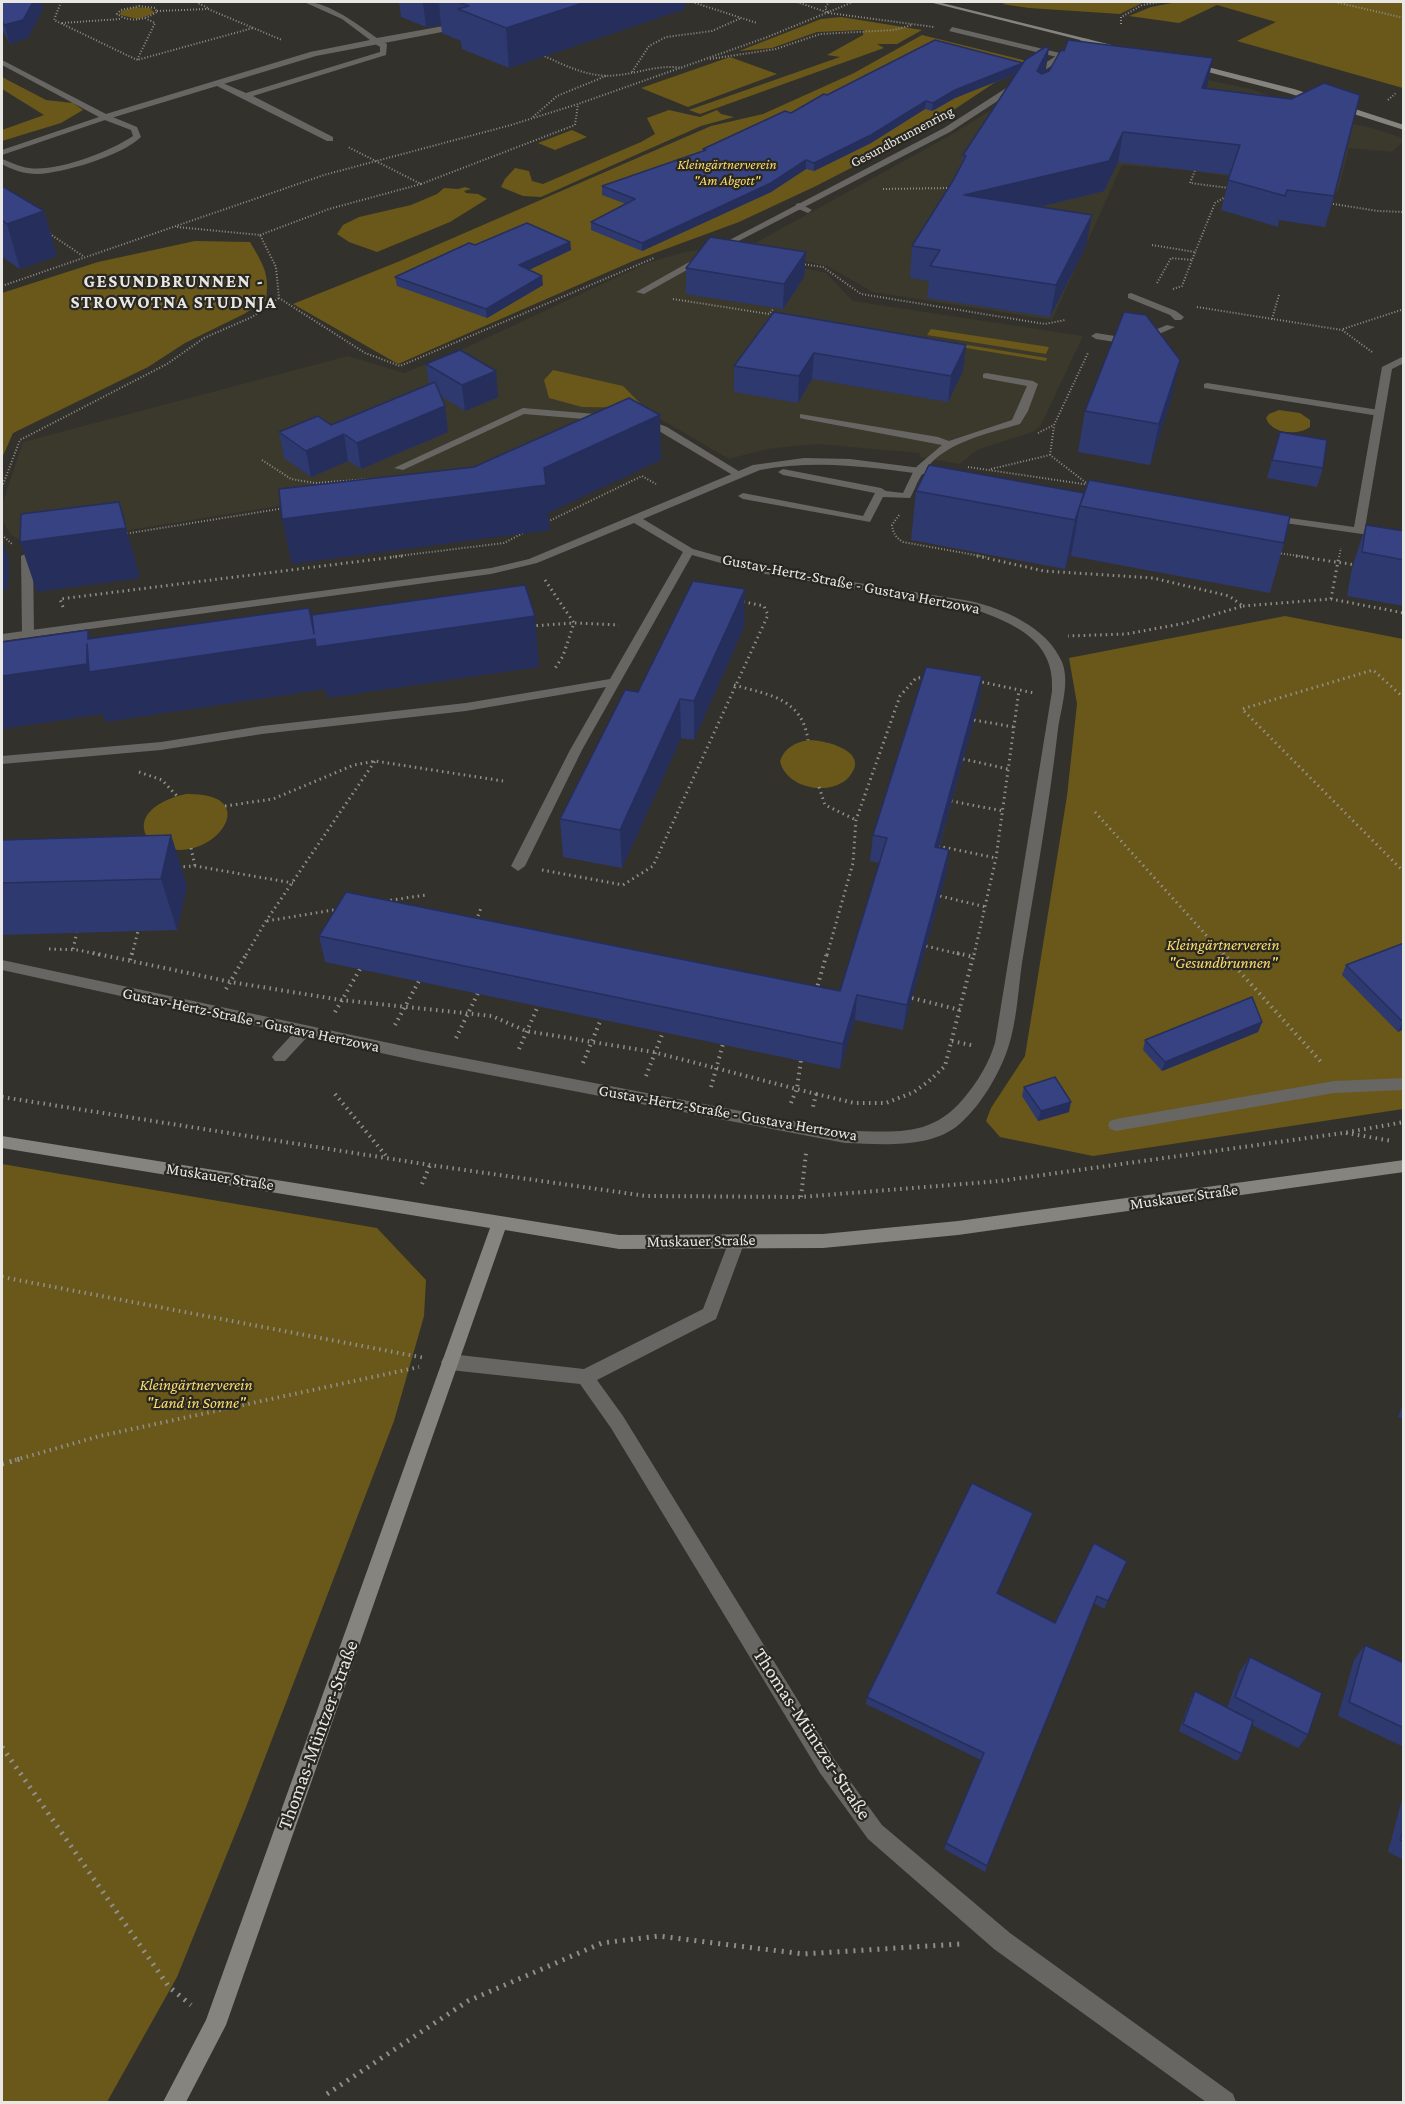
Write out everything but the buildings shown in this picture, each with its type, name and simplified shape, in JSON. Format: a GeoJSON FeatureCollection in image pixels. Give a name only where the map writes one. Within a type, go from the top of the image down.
{"type":"FeatureCollection","features":[{"type":"Feature","properties":{"kind":"street"},"geometry":{"type":"LineString","coordinates":[[246,96],[383,53],[384,46],[344,18],[307,2]]}},
{"type":"Feature","properties":{"kind":"street"},"geometry":{"type":"LineString","coordinates":[[932,2],[1134,51]]}},
{"type":"Feature","properties":{"kind":"street"},"geometry":{"type":"LineString","coordinates":[[2,153],[105,117],[313,54],[467,23]]}},
{"type":"Feature","properties":{"kind":"street"},"geometry":{"type":"LineString","coordinates":[[952,29],[1061,56]]}},
{"type":"Feature","properties":{"kind":"street","name":"Gesundbrunnenring"},"geometry":{"type":"LineString","coordinates":[[643,291],[722,246],[743,239],[947,130],[1087,40]]}},
{"type":"Feature","properties":{"kind":"street"},"geometry":{"type":"LineString","coordinates":[[2,62],[105,117],[134,129],[137,137],[132,142],[110,151],[42,171],[26,170],[2,161]]}},
{"type":"Feature","properties":{"kind":"street"},"geometry":{"type":"LineString","coordinates":[[1179,62],[1291,91],[1404,128]]}},
{"type":"Feature","properties":{"kind":"street"},"geometry":{"type":"LineString","coordinates":[[1041,69],[1054,72]]}},
{"type":"Feature","properties":{"kind":"street"},"geometry":{"type":"LineString","coordinates":[[215,83],[246,96],[330,139]]}},
{"type":"Feature","properties":{"kind":"street"},"geometry":{"type":"LineString","coordinates":[[1096,336],[1134,342],[1174,322],[1179,317],[1131,296]]}},
{"type":"Feature","properties":{"kind":"street"},"geometry":{"type":"LineString","coordinates":[[1359,530],[1389,364],[1404,359]]}},
{"type":"Feature","properties":{"kind":"street"},"geometry":{"type":"LineString","coordinates":[[880,494],[906,496],[912,488],[918,471],[950,445],[958,440],[1016,422],[1023,411],[1032,384],[986,376]]}},
{"type":"Feature","properties":{"kind":"street"},"geometry":{"type":"LineString","coordinates":[[1207,386],[1379,413]]}},
{"type":"Feature","properties":{"kind":"street"},"geometry":{"type":"LineString","coordinates":[[399,468],[523,411],[644,421],[663,429],[740,475]]}},
{"type":"Feature","properties":{"kind":"street"},"geometry":{"type":"LineString","coordinates":[[804,416],[938,440],[950,445]]}},
{"type":"Feature","properties":{"kind":"street"},"geometry":{"type":"LineString","coordinates":[[2,637],[491,571],[533,561],[740,475],[782,461],[833,460],[951,475]]}},
{"type":"Feature","properties":{"kind":"street"},"geometry":{"type":"LineString","coordinates":[[783,472],[881,491],[880,494]]}},
{"type":"Feature","properties":{"kind":"street"},"geometry":{"type":"LineString","coordinates":[[743,496],[866,520],[880,494]]}},
{"type":"Feature","properties":{"kind":"street"},"geometry":{"type":"LineString","coordinates":[[1254,516],[1404,537]]}},
{"type":"Feature","properties":{"kind":"street","name":"Gustav-Hertz-Straße - Gustava Hertzowa"},"geometry":{"type":"LineString","coordinates":[[2,965],[304,1032],[808,1131],[844,1137],[893,1137],[922,1134],[949,1123],[974,1097],[1000,1051],[1046,777],[1058,679],[1055,660],[1041,641],[998,613],[970,604],[753,569],[689,551],[635,519]]}},
{"type":"Feature","properties":{"kind":"street"},"geometry":{"type":"LineString","coordinates":[[518,866],[576,750],[689,551]]}},
{"type":"Feature","properties":{"kind":"street"},"geometry":{"type":"LineString","coordinates":[[27,556],[28,634]]}},
{"type":"Feature","properties":{"kind":"street"},"geometry":{"type":"LineString","coordinates":[[2,760],[113,751],[262,730],[466,707],[613,682]]}},
{"type":"Feature","properties":{"kind":"street"},"geometry":{"type":"LineString","coordinates":[[280,1058],[304,1032]]}},
{"type":"Feature","properties":{"kind":"street"},"geometry":{"type":"LineString","coordinates":[[1116,1125],[1343,1087],[1404,1084]]}},
{"type":"Feature","properties":{"kind":"street","name":"Muskauer Straße"},"geometry":{"type":"LineString","coordinates":[[2,1142],[619,1242],[823,1240],[958,1228],[1404,1166]]}},
{"type":"Feature","properties":{"kind":"street","name":"Thomas-Müntzer-Straße"},"geometry":{"type":"LineString","coordinates":[[174,2103],[215,2025],[499,1224]]}},
{"type":"Feature","properties":{"kind":"street"},"geometry":{"type":"LineString","coordinates":[[450,1362],[585,1377],[710,1314],[737,1241]]}},
{"type":"Feature","properties":{"kind":"street","name":"Thomas-Müntzer-Straße"},"geometry":{"type":"LineString","coordinates":[[585,1377],[617,1422],[827,1766],[875,1832],[1002,1941],[1225,2103]]}},
{"type":"Feature","properties":{"kind":"path"},"geometry":{"type":"LineString","coordinates":[[62,2],[54,20],[137,60],[253,28]]}},
{"type":"Feature","properties":{"kind":"path"},"geometry":{"type":"LineString","coordinates":[[153,2],[153,7]]}},
{"type":"Feature","properties":{"kind":"path"},"geometry":{"type":"LineString","coordinates":[[196,2],[313,54]]}},
{"type":"Feature","properties":{"kind":"path"},"geometry":{"type":"LineString","coordinates":[[692,2],[757,24]]}},
{"type":"Feature","properties":{"kind":"path"},"geometry":{"type":"LineString","coordinates":[[797,2],[829,13],[952,29]]}},
{"type":"Feature","properties":{"kind":"path"},"geometry":{"type":"LineString","coordinates":[[828,2],[825,8],[829,13]]}},
{"type":"Feature","properties":{"kind":"path"},"geometry":{"type":"LineString","coordinates":[[2,286],[324,175],[532,119],[578,104],[704,60],[853,2]]}},
{"type":"Feature","properties":{"kind":"path"},"geometry":{"type":"LineString","coordinates":[[1121,24],[1121,17],[1142,5],[1161,2]]}},
{"type":"Feature","properties":{"kind":"path"},"geometry":{"type":"LineString","coordinates":[[1335,2],[1404,18]]}},
{"type":"Feature","properties":{"kind":"path"},"geometry":{"type":"LineString","coordinates":[[124,19],[117,14],[126,8],[153,7],[157,11]]}},
{"type":"Feature","properties":{"kind":"path"},"geometry":{"type":"LineString","coordinates":[[60,23],[145,18],[157,11],[208,9]]}},
{"type":"Feature","properties":{"kind":"path"},"geometry":{"type":"LineString","coordinates":[[137,60],[155,23],[145,18]]}},
{"type":"Feature","properties":{"kind":"path"},"geometry":{"type":"LineString","coordinates":[[632,72],[649,46],[666,37],[712,31],[741,18]]}},
{"type":"Feature","properties":{"kind":"path"},"geometry":{"type":"LineString","coordinates":[[704,60],[776,49],[820,34],[894,30],[912,25]]}},
{"type":"Feature","properties":{"kind":"path"},"geometry":{"type":"LineString","coordinates":[[543,55],[567,67],[607,76]]}},
{"type":"Feature","properties":{"kind":"path"},"geometry":{"type":"LineString","coordinates":[[532,119],[538,110],[557,95],[607,76],[670,65],[682,68]]}},
{"type":"Feature","properties":{"kind":"path"},"geometry":{"type":"LineString","coordinates":[[177,227],[260,235],[329,208],[387,195],[421,184],[575,125],[578,104]]}},
{"type":"Feature","properties":{"kind":"path"},"geometry":{"type":"LineString","coordinates":[[350,148],[421,184]]}},
{"type":"Feature","properties":{"kind":"path"},"geometry":{"type":"LineString","coordinates":[[1200,161],[1190,183],[1229,188]]}},
{"type":"Feature","properties":{"kind":"path"},"geometry":{"type":"LineString","coordinates":[[849,181],[874,189],[960,188]]}},
{"type":"Feature","properties":{"kind":"path"},"geometry":{"type":"LineString","coordinates":[[1177,288],[1182,286],[1215,203],[1231,194]]}},
{"type":"Feature","properties":{"kind":"path"},"geometry":{"type":"LineString","coordinates":[[1320,202],[1378,211],[1404,212]]}},
{"type":"Feature","properties":{"kind":"path"},"geometry":{"type":"LineString","coordinates":[[44,230],[84,257]]}},
{"type":"Feature","properties":{"kind":"path"},"geometry":{"type":"LineString","coordinates":[[260,235],[276,267],[279,298],[365,353],[400,366],[569,292],[641,262],[662,256]]}},
{"type":"Feature","properties":{"kind":"path"},"geometry":{"type":"LineString","coordinates":[[1152,245],[1195,252]]}},
{"type":"Feature","properties":{"kind":"path"},"geometry":{"type":"LineString","coordinates":[[1149,285],[1159,282],[1171,258],[1192,260]]}},
{"type":"Feature","properties":{"kind":"path"},"geometry":{"type":"LineString","coordinates":[[802,264],[823,267],[861,294],[1045,324],[1065,320]]}},
{"type":"Feature","properties":{"kind":"path"},"geometry":{"type":"LineString","coordinates":[[643,291],[662,297],[770,314],[774,308]]}},
{"type":"Feature","properties":{"kind":"path"},"geometry":{"type":"LineString","coordinates":[[1272,319],[1280,296]]}},
{"type":"Feature","properties":{"kind":"path"},"geometry":{"type":"LineString","coordinates":[[2,487],[20,440],[166,364],[204,338],[252,317],[279,298]]}},
{"type":"Feature","properties":{"kind":"path"},"geometry":{"type":"LineString","coordinates":[[1190,306],[1342,330],[1389,364]]}},
{"type":"Feature","properties":{"kind":"path"},"geometry":{"type":"LineString","coordinates":[[1342,330],[1404,309]]}},
{"type":"Feature","properties":{"kind":"path"},"geometry":{"type":"LineString","coordinates":[[1050,455],[1054,425]]}},
{"type":"Feature","properties":{"kind":"path"},"geometry":{"type":"LineString","coordinates":[[968,466],[1090,485],[1050,455]]}},
{"type":"Feature","properties":{"kind":"path"},"geometry":{"type":"LineString","coordinates":[[989,470],[1050,455]]}},
{"type":"Feature","properties":{"kind":"path"},"geometry":{"type":"LineString","coordinates":[[262,460],[291,479],[315,483],[374,478],[399,468]]}},
{"type":"Feature","properties":{"kind":"path"},"geometry":{"type":"LineString","coordinates":[[69,628],[60,599],[504,543],[642,476],[682,500]]}},
{"type":"Feature","properties":{"kind":"path"},"geometry":{"type":"LineString","coordinates":[[124,534],[285,508]]}},
{"type":"Feature","properties":{"kind":"path"},"geometry":{"type":"LineString","coordinates":[[905,512],[891,525],[892,532],[898,540],[906,544],[996,559],[1052,572],[1153,578],[1229,596],[1243,606]]}},
{"type":"Feature","properties":{"kind":"path"},"geometry":{"type":"LineString","coordinates":[[1331,599],[1342,540],[1359,530]]}},
{"type":"Feature","properties":{"kind":"path"},"geometry":{"type":"LineString","coordinates":[[1270,552],[1361,565]]}},
{"type":"Feature","properties":{"kind":"path"},"geometry":{"type":"LineString","coordinates":[[533,561],[574,623]]}},
{"type":"Feature","properties":{"kind":"path"},"geometry":{"type":"LineString","coordinates":[[518,866],[623,885],[653,866],[768,615],[764,606],[734,599]]}},
{"type":"Feature","properties":{"kind":"path"},"geometry":{"type":"LineString","coordinates":[[1041,641],[1065,636],[1126,634],[1186,622],[1243,606],[1331,599],[1404,613]]}},
{"type":"Feature","properties":{"kind":"path"},"geometry":{"type":"LineString","coordinates":[[553,672],[563,656],[574,623]]}},
{"type":"Feature","properties":{"kind":"path"},"geometry":{"type":"LineString","coordinates":[[526,627],[574,623],[646,626]]}},
{"type":"Feature","properties":{"kind":"path"},"geometry":{"type":"LineString","coordinates":[[1404,698],[1372,670],[1242,709],[1404,872]]}},
{"type":"Feature","properties":{"kind":"path"},"geometry":{"type":"LineString","coordinates":[[814,1000],[853,863],[856,820],[900,696],[916,678],[938,677]]}},
{"type":"Feature","properties":{"kind":"path"},"geometry":{"type":"LineString","coordinates":[[973,681],[1056,697]]}},
{"type":"Feature","properties":{"kind":"path"},"geometry":{"type":"LineString","coordinates":[[734,685],[789,704],[804,722],[808,740]]}},
{"type":"Feature","properties":{"kind":"path"},"geometry":{"type":"LineString","coordinates":[[41,948],[73,949],[231,982],[341,1000],[492,1016],[526,1031],[653,1052],[854,1104],[892,1104],[927,1085],[945,1066],[974,957],[996,858],[1019,690]]}},
{"type":"Feature","properties":{"kind":"path"},"geometry":{"type":"LineString","coordinates":[[974,720],[1014,727]]}},
{"type":"Feature","properties":{"kind":"path"},"geometry":{"type":"LineString","coordinates":[[113,751],[126,766],[162,780],[177,796]]}},
{"type":"Feature","properties":{"kind":"path"},"geometry":{"type":"LineString","coordinates":[[963,759],[1008,769]]}},
{"type":"Feature","properties":{"kind":"path"},"geometry":{"type":"LineString","coordinates":[[213,1013],[266,921],[375,761]]}},
{"type":"Feature","properties":{"kind":"path"},"geometry":{"type":"LineString","coordinates":[[225,806],[273,799],[354,765],[375,761],[503,782]]}},
{"type":"Feature","properties":{"kind":"path"},"geometry":{"type":"LineString","coordinates":[[819,787],[825,805],[856,820]]}},
{"type":"Feature","properties":{"kind":"path"},"geometry":{"type":"LineString","coordinates":[[951,801],[1003,811]]}},
{"type":"Feature","properties":{"kind":"path"},"geometry":{"type":"LineString","coordinates":[[1095,812],[1343,1087]]}},
{"type":"Feature","properties":{"kind":"path"},"geometry":{"type":"LineString","coordinates":[[938,846],[996,858]]}},
{"type":"Feature","properties":{"kind":"path"},"geometry":{"type":"LineString","coordinates":[[191,848],[195,866]]}},
{"type":"Feature","properties":{"kind":"path"},"geometry":{"type":"LineString","coordinates":[[172,867],[195,866],[293,883]]}},
{"type":"Feature","properties":{"kind":"path"},"geometry":{"type":"LineString","coordinates":[[379,902],[426,895]]}},
{"type":"Feature","properties":{"kind":"path"},"geometry":{"type":"LineString","coordinates":[[940,896],[986,907]]}},
{"type":"Feature","properties":{"kind":"path"},"geometry":{"type":"LineString","coordinates":[[266,921],[345,908]]}},
{"type":"Feature","properties":{"kind":"path"},"geometry":{"type":"LineString","coordinates":[[474,923],[481,908]]}},
{"type":"Feature","properties":{"kind":"path"},"geometry":{"type":"LineString","coordinates":[[130,960],[138,931]]}},
{"type":"Feature","properties":{"kind":"path"},"geometry":{"type":"LineString","coordinates":[[73,949],[77,932]]}},
{"type":"Feature","properties":{"kind":"path"},"geometry":{"type":"LineString","coordinates":[[926,946],[974,957]]}},
{"type":"Feature","properties":{"kind":"path"},"geometry":{"type":"LineString","coordinates":[[341,1000],[360,969]]}},
{"type":"Feature","properties":{"kind":"path"},"geometry":{"type":"LineString","coordinates":[[404,1007],[419,981]]}},
{"type":"Feature","properties":{"kind":"path"},"geometry":{"type":"LineString","coordinates":[[469,1012],[478,993]]}},
{"type":"Feature","properties":{"kind":"path"},"geometry":{"type":"LineString","coordinates":[[912,998],[960,1010]]}},
{"type":"Feature","properties":{"kind":"path"},"geometry":{"type":"LineString","coordinates":[[526,1031],[538,1006]]}},
{"type":"Feature","properties":{"kind":"path"},"geometry":{"type":"LineString","coordinates":[[574,1086],[600,1019]]}},
{"type":"Feature","properties":{"kind":"path"},"geometry":{"type":"LineString","coordinates":[[653,1052],[663,1032]]}},
{"type":"Feature","properties":{"kind":"path"},"geometry":{"type":"LineString","coordinates":[[704,1111],[723,1044]]}},
{"type":"Feature","properties":{"kind":"path"},"geometry":{"type":"LineString","coordinates":[[796,1089],[801,1060]]}},
{"type":"Feature","properties":{"kind":"path"},"geometry":{"type":"LineString","coordinates":[[335,1094],[387,1158]]}},
{"type":"Feature","properties":{"kind":"path"},"geometry":{"type":"LineString","coordinates":[[801,1197],[808,1131],[816,1094]]}},
{"type":"Feature","properties":{"kind":"path"},"geometry":{"type":"LineString","coordinates":[[2,1097],[646,1196],[801,1197],[1000,1181],[1342,1133],[1404,1122]]}},
{"type":"Feature","properties":{"kind":"path"},"geometry":{"type":"LineString","coordinates":[[1342,1133],[1398,1142]]}},
{"type":"Feature","properties":{"kind":"path"},"geometry":{"type":"LineString","coordinates":[[2,1277],[80,1290],[338,1345],[450,1362]]}},
{"type":"Feature","properties":{"kind":"path"},"geometry":{"type":"LineString","coordinates":[[2,1464],[100,1437],[418,1369],[422,1358]]}},
{"type":"Feature","properties":{"kind":"path"},"geometry":{"type":"LineString","coordinates":[[2,1747],[170,1987],[215,2025]]}},
{"type":"Feature","properties":{"kind":"path"},"geometry":{"type":"LineString","coordinates":[[327,2094],[468,2001],[602,1943],[658,1936],[803,1954],[1002,1941]]}},
{"type":"Feature","properties":{"kind":"shaded area"},"geometry":{"type":"Polygon","coordinates":[[[1067,63],[1199,78],[1251,89],[1342,122],[1403,138],[1403,142],[1392,152],[1349,148],[1338,191],[1185,170],[1122,165],[1052,320],[873,292],[827,266],[746,248],[949,136],[1067,63]]]}},
{"type":"Feature","properties":{"kind":"shaded area"},"geometry":{"type":"Polygon","coordinates":[[[716,249],[826,273],[853,301],[1083,336],[1041,425],[1035,431],[977,450],[960,464],[919,457],[920,453],[816,444],[767,449],[729,459],[650,413],[501,481],[309,501],[30,546],[11,535],[2,520],[3,502],[23,442],[348,356],[404,373],[463,349],[647,263],[688,251],[716,249]]]}},
{"type":"Feature","properties":{"kind":"green space"},"geometry":{"type":"Polygon","coordinates":[[[1008,2],[1152,2],[1142,3],[1120,14],[1002,4],[1008,2]]]}},
{"type":"Feature","properties":{"kind":"green space"},"geometry":{"type":"Polygon","coordinates":[[[1177,2],[1403,3],[1403,88],[1237,41],[1276,22],[1217,5],[1179,23],[1129,16],[1151,7],[1177,2]]]}},
{"type":"Feature","properties":{"kind":"green space"},"geometry":{"type":"Polygon","coordinates":[[[135,7],[150,8],[155,13],[138,19],[120,15],[121,11],[135,7]]]}},
{"type":"Feature","properties":{"kind":"green space"},"geometry":{"type":"Polygon","coordinates":[[[841,17],[922,30],[897,44],[877,44],[884,48],[700,114],[689,110],[840,57],[827,55],[863,35],[864,30],[817,32],[772,48],[739,51],[821,19],[841,17]]]}},
{"type":"Feature","properties":{"kind":"green space","name":"Kleingärtnerverein \"Am Abgott\""},"geometry":{"type":"Polygon","coordinates":[[[922,35],[1027,61],[919,133],[816,186],[739,222],[633,261],[398,364],[293,304],[400,261],[711,126],[763,114],[854,73],[922,35]]]}},
{"type":"Feature","properties":{"kind":"green space"},"geometry":{"type":"Polygon","coordinates":[[[730,57],[777,74],[688,107],[641,88],[730,57]]]}},
{"type":"Feature","properties":{"kind":"green space"},"geometry":{"type":"Polygon","coordinates":[[[2,77],[46,100],[73,103],[83,110],[61,123],[2,141],[2,130],[44,115],[2,89],[2,77]]]}},
{"type":"Feature","properties":{"kind":"green space"},"geometry":{"type":"Polygon","coordinates":[[[669,110],[700,117],[717,110],[721,114],[734,117],[701,126],[541,197],[523,196],[501,187],[515,168],[529,171],[532,181],[543,184],[641,142],[655,134],[647,118],[669,110]]]}},
{"type":"Feature","properties":{"kind":"green space"},"geometry":{"type":"Polygon","coordinates":[[[572,130],[587,137],[555,150],[538,143],[572,130]]]}},
{"type":"Feature","properties":{"kind":"green space"},"geometry":{"type":"Polygon","coordinates":[[[444,188],[471,189],[464,191],[466,193],[478,194],[487,199],[450,222],[377,252],[349,242],[337,234],[343,225],[359,217],[411,205],[437,194],[444,188]]]}},
{"type":"Feature","properties":{"kind":"green space"},"geometry":{"type":"Polygon","coordinates":[[[195,241],[250,242],[266,276],[266,300],[244,314],[185,343],[148,367],[13,433],[2,458],[2,293],[98,262],[195,241]]]}},
{"type":"Feature","properties":{"kind":"green space"},"geometry":{"type":"Polygon","coordinates":[[[827,322],[1047,358],[1046,361],[825,325],[827,322]]]}},
{"type":"Feature","properties":{"kind":"green space"},"geometry":{"type":"Polygon","coordinates":[[[931,329],[1049,347],[1046,354],[927,335],[931,329]]]}},
{"type":"Feature","properties":{"kind":"green space"},"geometry":{"type":"Polygon","coordinates":[[[553,370],[623,386],[645,408],[582,407],[549,398],[544,380],[553,370]]]}},
{"type":"Feature","properties":{"kind":"green space"},"geometry":{"type":"Polygon","coordinates":[[[1279,410],[1300,413],[1310,420],[1310,427],[1299,432],[1285,432],[1273,427],[1266,418],[1269,414],[1279,410]]]}},
{"type":"Feature","properties":{"kind":"green space","name":"Kleingärtnerverein \"Gesundbrunnen\""},"geometry":{"type":"Polygon","coordinates":[[[1285,616],[1403,639],[1403,1109],[1093,1156],[1000,1137],[986,1121],[991,1108],[1025,1056],[1067,796],[1077,704],[1069,658],[1285,616]]]}},
{"type":"Feature","properties":{"kind":"green space"},"geometry":{"type":"Polygon","coordinates":[[[808,740],[835,745],[851,754],[855,760],[855,768],[849,777],[831,787],[821,788],[800,784],[791,778],[784,771],[780,761],[782,756],[791,746],[808,740]]]}},
{"type":"Feature","properties":{"kind":"green space"},"geometry":{"type":"Polygon","coordinates":[[[186,794],[211,797],[224,805],[228,816],[223,828],[212,839],[196,847],[178,850],[151,841],[144,829],[147,815],[165,801],[186,794]]]}},
{"type":"Feature","properties":{"kind":"green space","name":"Kleingärtnerverein \"Land in Sonne\""},"geometry":{"type":"Polygon","coordinates":[[[2,1164],[377,1228],[426,1280],[424,1316],[394,1421],[246,1807],[177,1977],[107,2102],[2,2102],[2,1164]]]}},
{"type":"Feature","properties":{"kind":"district","name":"GESUNDBRUNNEN - STROWOTNA STUDNJA"},"geometry":{"type":"Point","coordinates":[174,291]}}]}
